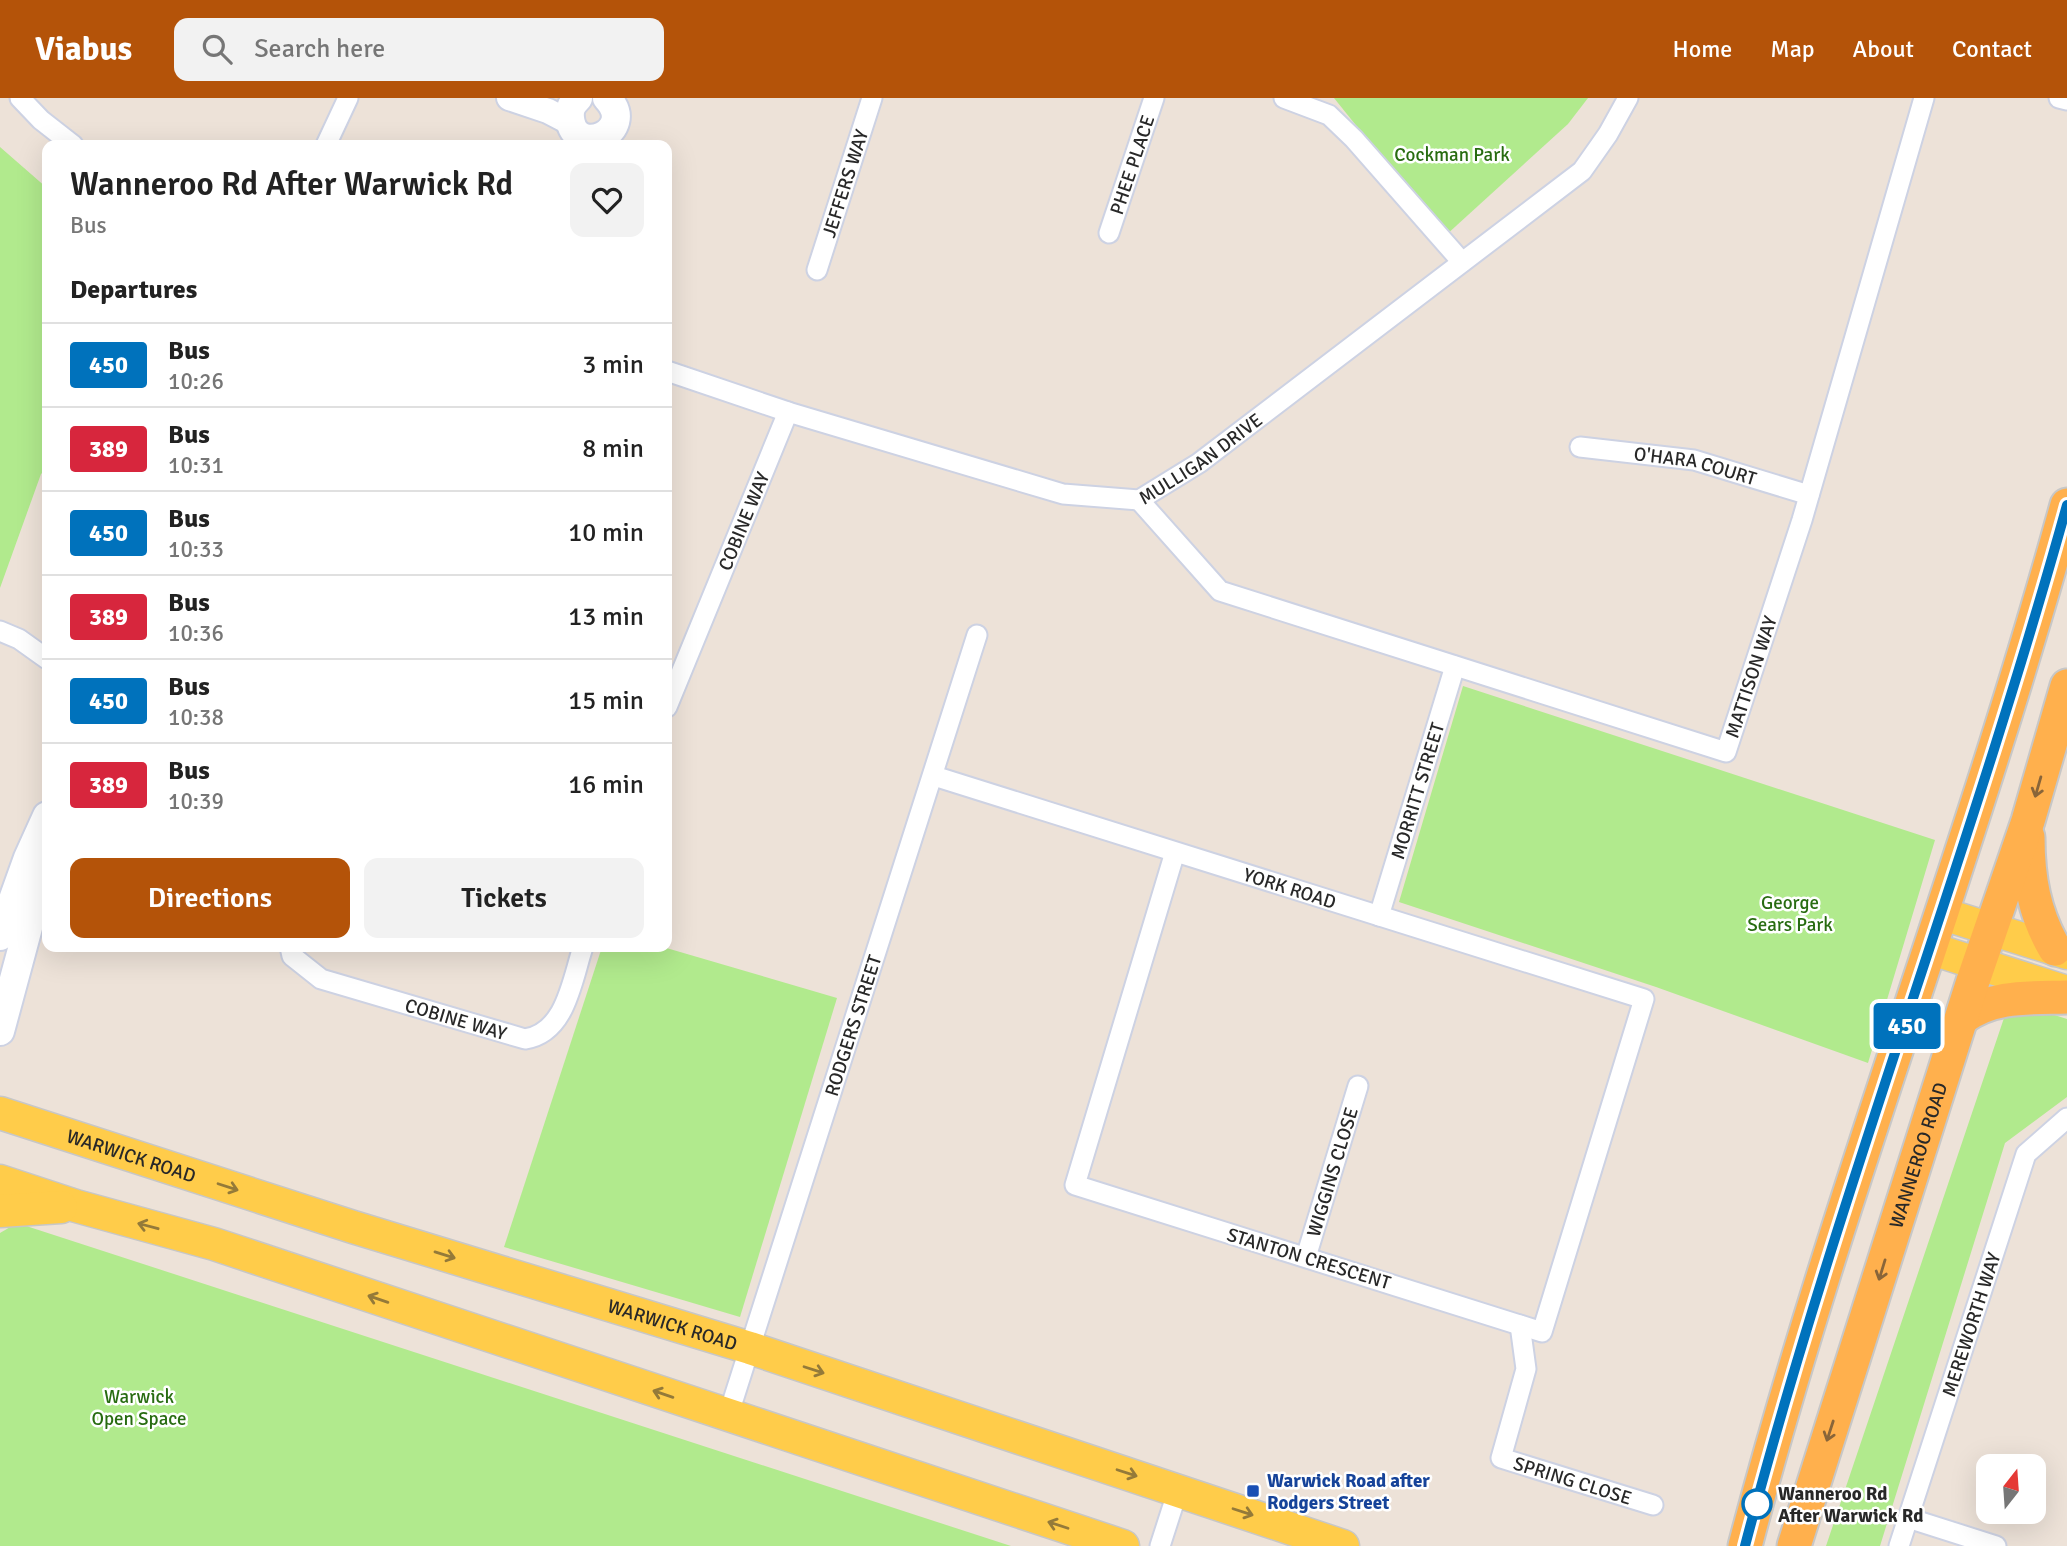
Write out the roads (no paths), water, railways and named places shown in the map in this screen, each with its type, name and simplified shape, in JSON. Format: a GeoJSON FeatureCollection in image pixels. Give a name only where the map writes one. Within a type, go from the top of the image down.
{"type":"FeatureCollection","features":[{"type":"Feature","properties":{"kind":"highway"},"geometry":{"type":"LineString","coordinates":[[1745,1546],[1834,1246],[1932,949],[2067,505]]}},
{"type":"Feature","properties":{"kind":"highway","name":"WANNEROO ROAD"},"geometry":{"type":"LineString","coordinates":[[1794,1546],[1991,928],[2028,821],[2067,686]]}},
{"type":"Feature","properties":{"kind":"highway"},"geometry":{"type":"LineString","coordinates":[[2028,821],[2028,860],[2036,909],[2061,951]]}},
{"type":"Feature","properties":{"kind":"highway"},"geometry":{"type":"LineString","coordinates":[[1962,1018],[1976,1007],[1998,1000],[2067,994]]}},
{"type":"Feature","properties":{"kind":"main road"},"geometry":{"type":"LineString","coordinates":[[602,140],[615,124],[611,101]]}},
{"type":"Feature","properties":{"kind":"main road"},"geometry":{"type":"LineString","coordinates":[[574,124],[587,138],[596,140]]}},
{"type":"Feature","properties":{"kind":"main road"},"geometry":{"type":"LineString","coordinates":[[0,936],[42,827]]}},
{"type":"Feature","properties":{"kind":"main road"},"geometry":{"type":"LineString","coordinates":[[0,1031],[42,876]]}},
{"type":"Feature","properties":{"kind":"main road"},"geometry":{"type":"LineString","coordinates":[[1943,914],[2061,951]]}},
{"type":"Feature","properties":{"kind":"main road"},"geometry":{"type":"LineString","coordinates":[[1932,949],[2067,994]]}},
{"type":"Feature","properties":{"kind":"main road","name":"WARWICK ROAD"},"geometry":{"type":"LineString","coordinates":[[0,1113],[367,1231],[750,1348],[1343,1546]]}},
{"type":"Feature","properties":{"kind":"main road"},"geometry":{"type":"LineString","coordinates":[[0,1181],[76,1206],[214,1244],[1123,1546]]}},
{"type":"Feature","properties":{"kind":"main road"},"geometry":{"type":"LineString","coordinates":[[0,1211],[76,1206]]}},
{"type":"Feature","properties":{"kind":"street"},"geometry":{"type":"LineString","coordinates":[[20,98],[41,120],[67,140]]}},
{"type":"Feature","properties":{"kind":"street"},"geometry":{"type":"LineString","coordinates":[[328,140],[348,98]]}},
{"type":"Feature","properties":{"kind":"street"},"geometry":{"type":"LineString","coordinates":[[509,98],[548,111],[574,124]]}},
{"type":"Feature","properties":{"kind":"street","name":"JEFFERS WAY"},"geometry":{"type":"LineString","coordinates":[[817,270],[872,98]]}},
{"type":"Feature","properties":{"kind":"street","name":"PHEE PLACE"},"geometry":{"type":"LineString","coordinates":[[1109,233],[1154,98]]}},
{"type":"Feature","properties":{"kind":"street"},"geometry":{"type":"LineString","coordinates":[[1284,98],[1329,115],[1354,139],[1462,262]]}},
{"type":"Feature","properties":{"kind":"street","name":"MULLIGAN DRIVE"},"geometry":{"type":"LineString","coordinates":[[672,373],[788,412],[1063,494],[1139,500],[1199,463],[1582,171],[1608,134],[1628,98]]}},
{"type":"Feature","properties":{"kind":"street","name":"MATTISON WAY"},"geometry":{"type":"LineString","coordinates":[[1139,500],[1220,591],[1726,752],[1809,495],[1924,98]]}},
{"type":"Feature","properties":{"kind":"street"},"geometry":{"type":"LineString","coordinates":[[2059,98],[2067,100]]}},
{"type":"Feature","properties":{"kind":"street","name":"COBINE WAY"},"geometry":{"type":"LineString","coordinates":[[672,694],[788,412]]}},
{"type":"Feature","properties":{"kind":"street","name":"O'HARA COURT"},"geometry":{"type":"LineString","coordinates":[[1580,447],[1693,460],[1809,495]]}},
{"type":"Feature","properties":{"kind":"street"},"geometry":{"type":"LineString","coordinates":[[0,631],[19,639],[42,655]]}},
{"type":"Feature","properties":{"kind":"street","name":"RODGERS STREET"},"geometry":{"type":"LineString","coordinates":[[728,1416],[977,635]]}},
{"type":"Feature","properties":{"kind":"street","name":"MORRITT STREET"},"geometry":{"type":"LineString","coordinates":[[1379,916],[1455,666]]}},
{"type":"Feature","properties":{"kind":"street","name":"YORK ROAD"},"geometry":{"type":"LineString","coordinates":[[934,776],[1644,999]]}},
{"type":"Feature","properties":{"kind":"street","name":"STANTON CRESCENT"},"geometry":{"type":"LineString","coordinates":[[1175,852],[1075,1185],[1542,1332],[1644,999]]}},
{"type":"Feature","properties":{"kind":"street","name":"COBINE WAY"},"geometry":{"type":"LineString","coordinates":[[291,952],[292,956],[321,979],[525,1039],[541,1037],[561,1016],[581,952]]}},
{"type":"Feature","properties":{"kind":"street","name":"WIGGINS CLOSE"},"geometry":{"type":"LineString","coordinates":[[1306,1257],[1358,1086]]}},
{"type":"Feature","properties":{"kind":"street","name":"MEREWORTH WAY"},"geometry":{"type":"LineString","coordinates":[[1899,1546],[2026,1154],[2067,1118]]}},
{"type":"Feature","properties":{"kind":"street","name":"SPRING CLOSE"},"geometry":{"type":"LineString","coordinates":[[1520,1325],[1526,1369],[1501,1458],[1653,1505]]}},
{"type":"Feature","properties":{"kind":"street"},"geometry":{"type":"LineString","coordinates":[[1160,1546],[1178,1490]]}},
{"type":"Feature","properties":{"kind":"street"},"geometry":{"type":"LineString","coordinates":[[1908,1518],[1996,1546]]}},
{"type":"Feature","properties":{"kind":"place","name":"Warwick Road after Rodgers Street"},"geometry":{"type":"Point","coordinates":[1253,1491]}},
{"type":"Feature","properties":{"kind":"place","name":"Wanneroo Rd After Warwick Rd"},"geometry":{"type":"Point","coordinates":[1757,1504]}},
{"type":"Feature","properties":{"kind":"park label","name":"Cockman Park"},"geometry":{"type":"Point","coordinates":[1452,154]}},
{"type":"Feature","properties":{"kind":"park label","name":"George Sears Park"},"geometry":{"type":"Point","coordinates":[1790,913]}},
{"type":"Feature","properties":{"kind":"park label","name":"Warwick Open Space"},"geometry":{"type":"Point","coordinates":[139,1407]}}]}
